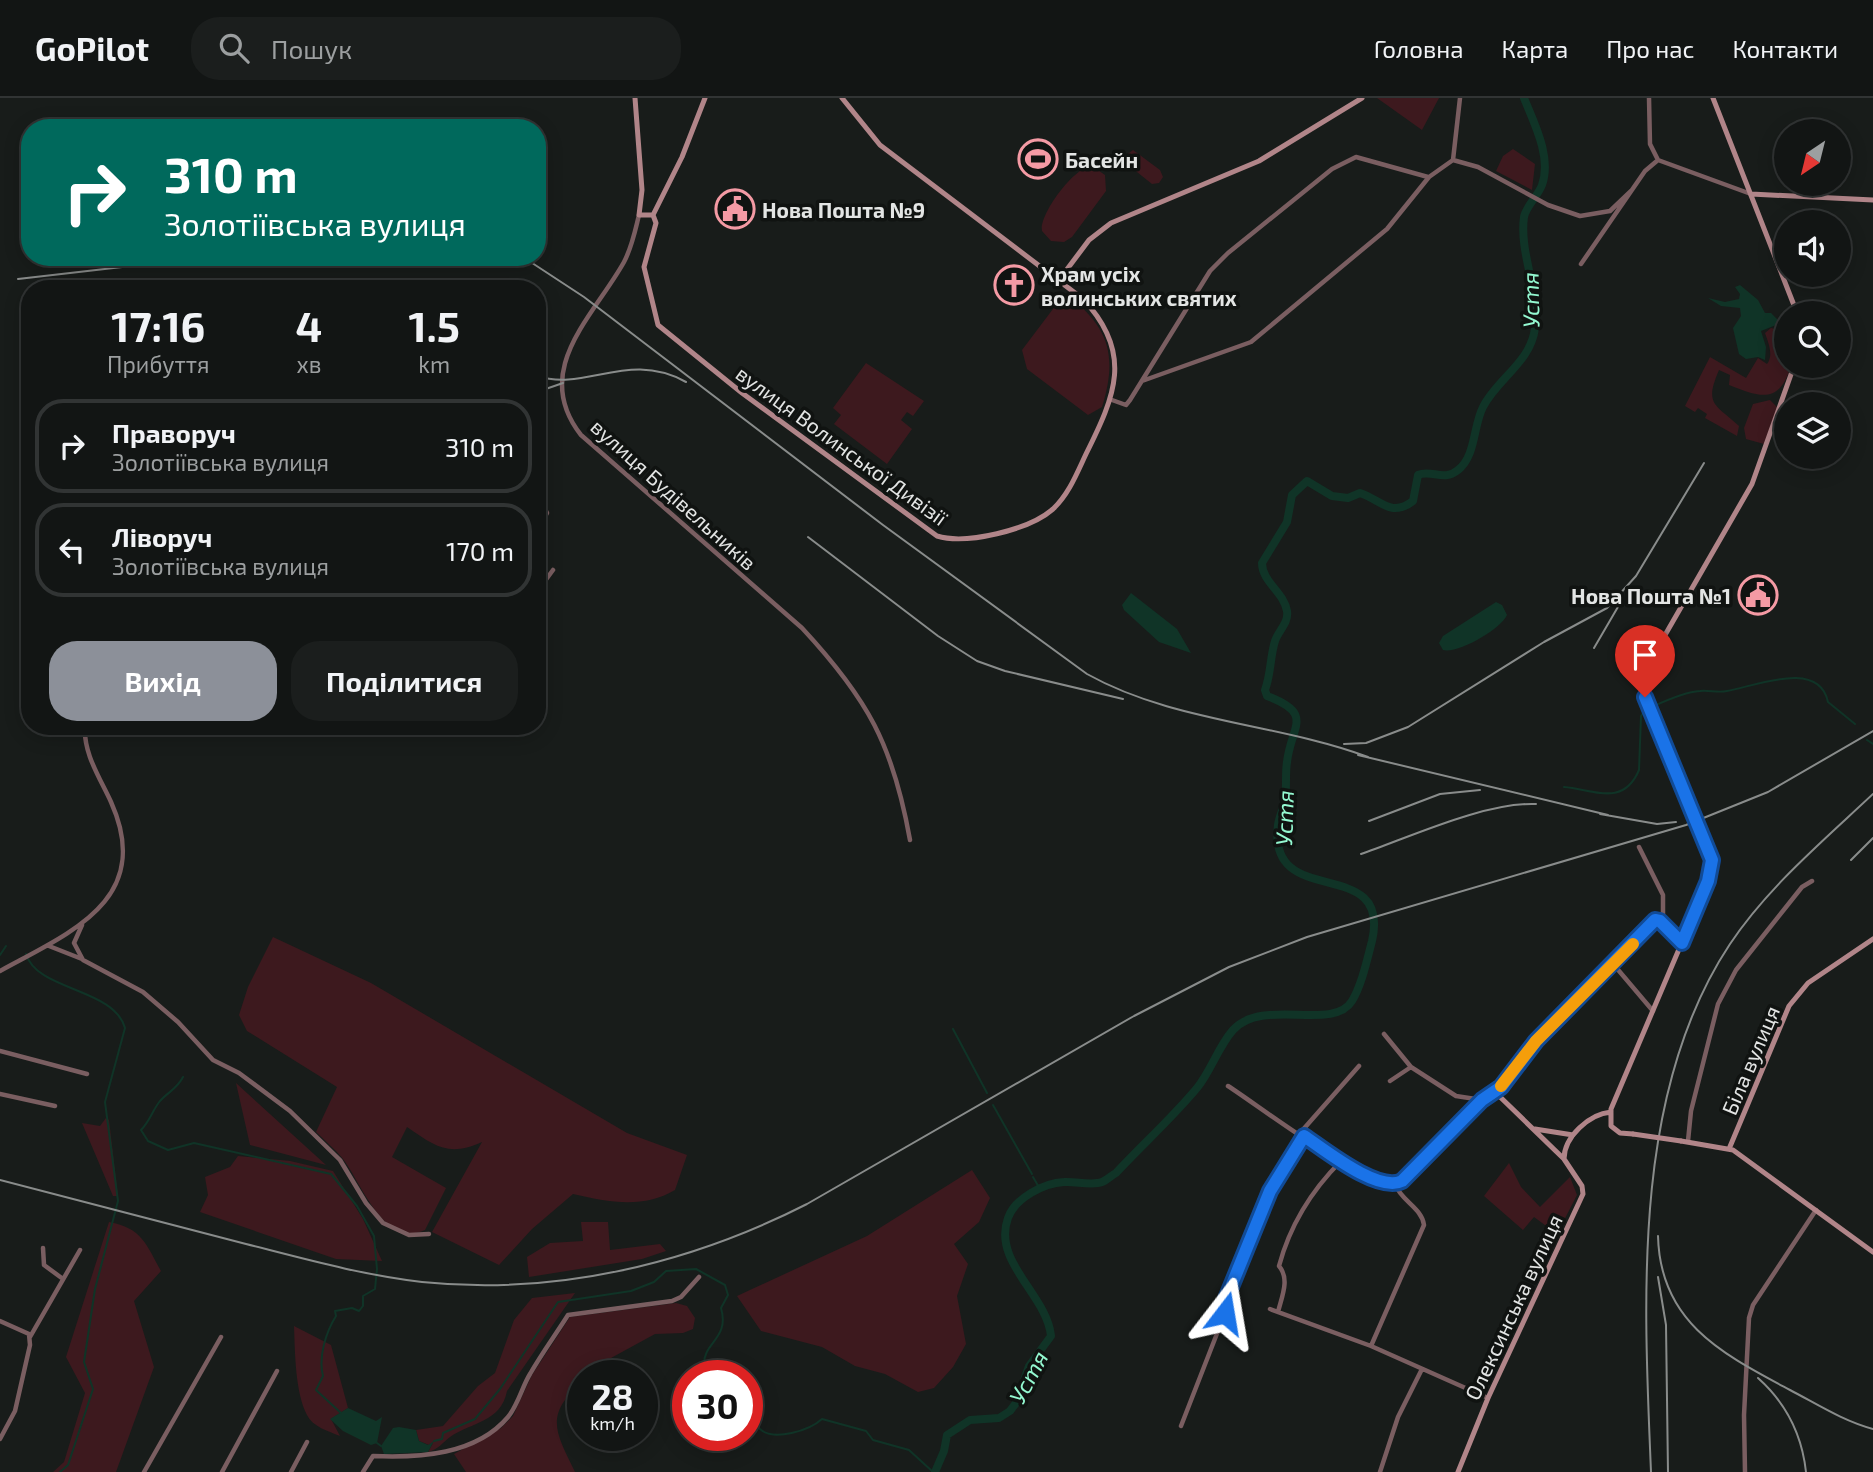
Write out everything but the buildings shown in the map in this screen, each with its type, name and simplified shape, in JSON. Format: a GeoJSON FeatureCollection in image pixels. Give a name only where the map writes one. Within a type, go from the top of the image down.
{"type":"FeatureCollection","features":[{"type":"Feature","properties":{"kind":"street","name":"вулиця Будівельників"},"geometry":{"type":"LineString","coordinates":[[635,98],[642,190],[639,215],[626,258],[570,344],[563,380],[567,412],[581,435],[802,628],[836,663],[871,713],[898,783],[911,840]]}},
{"type":"Feature","properties":{"kind":"street","name":"вулиця Волинської Дивізії"},"geometry":{"type":"LineString","coordinates":[[705,98],[682,157],[653,215],[656,223],[644,267],[658,326],[742,393],[937,536],[967,540],[1026,523],[1051,510],[1066,492],[1112,400]]}},
{"type":"Feature","properties":{"kind":"street"},"geometry":{"type":"LineString","coordinates":[[842,98],[880,145],[1059,280],[1095,312],[1109,336],[1115,369],[1112,400],[1126,405],[1210,271],[1228,253],[1332,169],[1356,157],[1429,177]]}},
{"type":"Feature","properties":{"kind":"street"},"geometry":{"type":"LineString","coordinates":[[1059,280],[1089,240],[1111,223],[1259,161],[1362,98]]}},
{"type":"Feature","properties":{"kind":"street"},"geometry":{"type":"LineString","coordinates":[[1142,382],[1251,342],[1387,229],[1429,177],[1452,160],[1460,98]]}},
{"type":"Feature","properties":{"kind":"street"},"geometry":{"type":"LineString","coordinates":[[1649,98],[1650,144],[1658,160],[1751,194],[1873,201]]}},
{"type":"Feature","properties":{"kind":"street"},"geometry":{"type":"LineString","coordinates":[[1713,98],[1792,301]]}},
{"type":"Feature","properties":{"kind":"street"},"geometry":{"type":"LineString","coordinates":[[1452,160],[1478,167],[1548,205],[1571,214],[1595,216],[1615,208],[1631,191]]}},
{"type":"Feature","properties":{"kind":"street"},"geometry":{"type":"LineString","coordinates":[[1581,264],[1645,171],[1658,160]]}},
{"type":"Feature","properties":{"kind":"street"},"geometry":{"type":"LineString","coordinates":[[639,215],[653,215]]}},
{"type":"Feature","properties":{"kind":"street"},"geometry":{"type":"LineString","coordinates":[[1790,378],[1752,484],[1642,675],[1642,690],[1712,860],[1711,871],[1611,1112],[1610,1122],[1615,1129],[1633,1134],[1729,1149],[1873,1252]]}},
{"type":"Feature","properties":{"kind":"street"},"geometry":{"type":"LineString","coordinates":[[546,580],[553,570]]}},
{"type":"Feature","properties":{"kind":"street"},"geometry":{"type":"LineString","coordinates":[[0,971],[49,946],[82,925],[110,896],[120,869],[118,825],[89,755],[86,735]]}},
{"type":"Feature","properties":{"kind":"street"},"geometry":{"type":"LineString","coordinates":[[1639,846],[1664,900],[1663,923]]}},
{"type":"Feature","properties":{"kind":"street"},"geometry":{"type":"LineString","coordinates":[[1684,1141],[1705,1052],[1726,986],[1802,887],[1812,881]]}},
{"type":"Feature","properties":{"kind":"street"},"geometry":{"type":"LineString","coordinates":[[1228,1087],[1341,1161],[1378,1181],[1395,1184],[1409,1175],[1482,1100],[1495,1092],[1536,1041],[1614,965],[1655,920],[1663,923],[1682,943]]}},
{"type":"Feature","properties":{"kind":"street"},"geometry":{"type":"LineString","coordinates":[[82,925],[74,943],[83,960]]}},
{"type":"Feature","properties":{"kind":"street","name":"Біла вулиця"},"geometry":{"type":"LineString","coordinates":[[1729,1149],[1789,1006],[1808,983],[1873,939]]}},
{"type":"Feature","properties":{"kind":"street"},"geometry":{"type":"LineString","coordinates":[[49,946],[83,960],[143,992],[178,1022],[213,1060],[239,1073],[290,1111],[340,1160],[366,1203],[383,1223],[409,1236],[429,1234]]}},
{"type":"Feature","properties":{"kind":"street"},"geometry":{"type":"LineString","coordinates":[[1614,965],[1653,1012]]}},
{"type":"Feature","properties":{"kind":"street"},"geometry":{"type":"LineString","coordinates":[[1384,1034],[1411,1067],[1454,1095],[1482,1100]]}},
{"type":"Feature","properties":{"kind":"street"},"geometry":{"type":"LineString","coordinates":[[0,1051],[87,1074]]}},
{"type":"Feature","properties":{"kind":"street"},"geometry":{"type":"LineString","coordinates":[[1181,1426],[1225,1313],[1226,1299],[1270,1191],[1302,1134],[1359,1066]]}},
{"type":"Feature","properties":{"kind":"street"},"geometry":{"type":"LineString","coordinates":[[1390,1081],[1411,1067]]}},
{"type":"Feature","properties":{"kind":"street","name":"Олексинська вулиця"},"geometry":{"type":"LineString","coordinates":[[1458,1472],[1488,1398],[1583,1194],[1582,1186],[1564,1159],[1495,1092]]}},
{"type":"Feature","properties":{"kind":"street"},"geometry":{"type":"LineString","coordinates":[[0,1094],[55,1106]]}},
{"type":"Feature","properties":{"kind":"street"},"geometry":{"type":"LineString","coordinates":[[1564,1159],[1565,1146],[1573,1135],[1594,1117],[1611,1112]]}},
{"type":"Feature","properties":{"kind":"street"},"geometry":{"type":"LineString","coordinates":[[1535,1129],[1573,1135]]}},
{"type":"Feature","properties":{"kind":"street"},"geometry":{"type":"LineString","coordinates":[[1278,1312],[1285,1289],[1285,1274],[1279,1266],[1284,1249],[1319,1182],[1341,1161]]}},
{"type":"Feature","properties":{"kind":"street"},"geometry":{"type":"LineString","coordinates":[[1371,1346],[1424,1225],[1424,1218],[1401,1196],[1395,1184]]}},
{"type":"Feature","properties":{"kind":"street"},"geometry":{"type":"LineString","coordinates":[[1745,1472],[1744,1415],[1749,1318],[1759,1295],[1816,1210]]}},
{"type":"Feature","properties":{"kind":"street"},"geometry":{"type":"LineString","coordinates":[[43,1248],[44,1265],[63,1279]]}},
{"type":"Feature","properties":{"kind":"street"},"geometry":{"type":"LineString","coordinates":[[0,1439],[15,1411],[30,1338],[80,1250]]}},
{"type":"Feature","properties":{"kind":"street"},"geometry":{"type":"LineString","coordinates":[[363,1472],[373,1456],[407,1458],[450,1453],[500,1426],[511,1414],[530,1374],[568,1315],[672,1301],[681,1297],[699,1277]]}},
{"type":"Feature","properties":{"kind":"street"},"geometry":{"type":"LineString","coordinates":[[1270,1309],[1371,1346],[1488,1398]]}},
{"type":"Feature","properties":{"kind":"street"},"geometry":{"type":"LineString","coordinates":[[0,1321],[29,1334],[30,1338]]}},
{"type":"Feature","properties":{"kind":"street"},"geometry":{"type":"LineString","coordinates":[[144,1472],[221,1337]]}},
{"type":"Feature","properties":{"kind":"street"},"geometry":{"type":"LineString","coordinates":[[1380,1472],[1398,1416],[1422,1369]]}},
{"type":"Feature","properties":{"kind":"street"},"geometry":{"type":"LineString","coordinates":[[222,1472],[277,1371]]}},
{"type":"Feature","properties":{"kind":"street"},"geometry":{"type":"LineString","coordinates":[[291,1472],[307,1442]]}},
{"type":"Feature","properties":{"kind":"shaded area"},"geometry":{"type":"Polygon","coordinates":[[[1377,98],[1439,98],[1422,130],[1377,98]]]}},
{"type":"Feature","properties":{"kind":"shaded area"},"geometry":{"type":"Polygon","coordinates":[[[1513,149],[1535,164],[1532,190],[1496,171],[1503,156],[1513,149]]]}},
{"type":"Feature","properties":{"kind":"shaded area"},"geometry":{"type":"Polygon","coordinates":[[[1133,150],[1160,170],[1163,177],[1159,183],[1152,184],[1127,164],[1125,156],[1133,150]]]}},
{"type":"Feature","properties":{"kind":"shaded area"},"geometry":{"type":"Polygon","coordinates":[[[1092,166],[1105,175],[1106,191],[1072,237],[1064,242],[1051,241],[1042,231],[1052,203],[1068,182],[1085,168],[1092,166]]]}},
{"type":"Feature","properties":{"kind":"shaded area"},"geometry":{"type":"Polygon","coordinates":[[[1740,285],[1758,300],[1765,313],[1774,316],[1774,326],[1761,331],[1766,347],[1765,360],[1758,357],[1746,359],[1739,354],[1733,328],[1741,316],[1740,308],[1721,306],[1708,298],[1725,302],[1739,299],[1740,294],[1735,287],[1740,285]]]}},
{"type":"Feature","properties":{"kind":"shaded area"},"geometry":{"type":"Polygon","coordinates":[[[1067,295],[1101,331],[1109,358],[1107,389],[1102,407],[1088,415],[1027,369],[1022,350],[1062,297],[1067,295]]]}},
{"type":"Feature","properties":{"kind":"shaded area"},"geometry":{"type":"Polygon","coordinates":[[[1774,329],[1774,378],[1786,378],[1781,387],[1767,395],[1750,393],[1729,385],[1730,375],[1719,370],[1712,390],[1714,403],[1739,426],[1737,436],[1705,418],[1707,414],[1698,408],[1695,412],[1685,406],[1710,357],[1746,378],[1758,358],[1767,364],[1770,353],[1765,333],[1774,329]]]}},
{"type":"Feature","properties":{"kind":"shaded area"},"geometry":{"type":"Polygon","coordinates":[[[866,363],[924,401],[913,416],[907,412],[901,420],[912,429],[887,464],[834,424],[841,415],[833,408],[866,363]]]}},
{"type":"Feature","properties":{"kind":"shaded area"},"geometry":{"type":"Polygon","coordinates":[[[1770,400],[1774,404],[1774,416],[1764,444],[1746,439],[1744,428],[1753,404],[1770,400]]]}},
{"type":"Feature","properties":{"kind":"shaded area"},"geometry":{"type":"Polygon","coordinates":[[[1131,593],[1177,629],[1191,653],[1159,642],[1124,610],[1122,605],[1131,593]]]}},
{"type":"Feature","properties":{"kind":"shaded area"},"geometry":{"type":"Polygon","coordinates":[[[1496,602],[1502,605],[1507,615],[1497,627],[1468,644],[1443,650],[1439,643],[1443,636],[1496,602]]]}},
{"type":"Feature","properties":{"kind":"shaded area"},"geometry":{"type":"Polygon","coordinates":[[[273,937],[371,983],[627,1133],[687,1155],[675,1190],[638,1202],[612,1201],[573,1194],[532,1229],[499,1265],[432,1232],[482,1142],[460,1149],[443,1148],[407,1127],[392,1157],[446,1188],[425,1230],[410,1233],[397,1230],[375,1210],[343,1159],[316,1132],[337,1087],[247,1031],[239,1015],[248,987],[273,937]]]}},
{"type":"Feature","properties":{"kind":"shaded area"},"geometry":{"type":"Polygon","coordinates":[[[236,1083],[326,1165],[250,1145],[236,1083]]]}},
{"type":"Feature","properties":{"kind":"shaded area"},"geometry":{"type":"Polygon","coordinates":[[[106,1118],[109,1120],[118,1196],[113,1196],[82,1123],[100,1126],[106,1118]]]}},
{"type":"Feature","properties":{"kind":"shaded area"},"geometry":{"type":"Polygon","coordinates":[[[238,1156],[290,1161],[333,1171],[363,1219],[382,1261],[336,1259],[200,1212],[208,1195],[205,1177],[230,1167],[238,1156]]]}},
{"type":"Feature","properties":{"kind":"shaded area"},"geometry":{"type":"Polygon","coordinates":[[[1509,1163],[1521,1187],[1540,1207],[1570,1177],[1577,1195],[1557,1234],[1534,1217],[1523,1230],[1484,1196],[1509,1163]]]}},
{"type":"Feature","properties":{"kind":"shaded area"},"geometry":{"type":"Polygon","coordinates":[[[972,1170],[990,1198],[979,1222],[954,1244],[968,1264],[957,1296],[966,1344],[953,1367],[934,1388],[918,1392],[885,1374],[855,1366],[822,1347],[761,1331],[737,1296],[867,1236],[972,1170]]]}},
{"type":"Feature","properties":{"kind":"shaded area"},"geometry":{"type":"Polygon","coordinates":[[[109,1222],[136,1233],[147,1245],[161,1271],[134,1301],[154,1367],[116,1472],[53,1472],[64,1462],[85,1393],[66,1357],[109,1222]]]}},
{"type":"Feature","properties":{"kind":"shaded area"},"geometry":{"type":"Polygon","coordinates":[[[581,1222],[608,1222],[610,1250],[660,1244],[666,1251],[642,1259],[529,1277],[527,1257],[550,1243],[583,1241],[581,1222]]]}},
{"type":"Feature","properties":{"kind":"shaded area"},"geometry":{"type":"Polygon","coordinates":[[[575,1293],[507,1391],[499,1409],[485,1420],[450,1437],[438,1448],[428,1452],[433,1443],[429,1445],[419,1441],[416,1430],[443,1426],[478,1386],[495,1373],[514,1320],[532,1298],[575,1293]]]}},
{"type":"Feature","properties":{"kind":"shaded area"},"geometry":{"type":"Polygon","coordinates":[[[676,1303],[687,1306],[695,1318],[693,1329],[683,1333],[655,1334],[608,1360],[567,1360],[567,1398],[558,1414],[557,1424],[562,1445],[575,1472],[466,1472],[454,1454],[501,1428],[513,1416],[532,1375],[570,1317],[676,1303]]]}},
{"type":"Feature","properties":{"kind":"shaded area"},"geometry":{"type":"Polygon","coordinates":[[[294,1326],[331,1345],[348,1408],[331,1419],[340,1436],[313,1423],[303,1406],[296,1372],[294,1326]]]}},
{"type":"Feature","properties":{"kind":"shaded area"},"geometry":{"type":"Polygon","coordinates":[[[348,1408],[376,1421],[382,1417],[377,1443],[371,1445],[343,1431],[330,1419],[348,1408]]]}},
{"type":"Feature","properties":{"kind":"shaded area"},"geometry":{"type":"Polygon","coordinates":[[[393,1428],[416,1430],[419,1441],[428,1445],[434,1441],[428,1452],[384,1454],[381,1446],[393,1428]]]}},
{"type":"Feature","properties":{"kind":"waterway","name":"Устя"},"geometry":{"type":"LineString","coordinates":[[935,1472],[947,1435],[970,1420],[999,1418],[1010,1411],[1016,1403],[1029,1366],[1051,1336],[1040,1306],[1007,1249],[1005,1234],[1008,1218],[1017,1204],[1048,1185],[1064,1182],[1098,1183],[1116,1173],[1197,1088],[1233,1030],[1246,1021],[1279,1014],[1330,1014],[1343,1010],[1352,1001],[1359,987],[1372,941],[1373,914],[1364,898],[1348,889],[1308,877],[1291,867],[1280,851],[1278,825],[1296,722],[1291,709],[1267,696],[1265,690],[1275,641],[1285,623],[1287,611],[1282,598],[1265,576],[1262,563],[1287,522],[1292,495],[1307,481],[1332,496],[1348,498],[1360,493],[1386,506],[1398,508],[1413,501],[1418,475],[1448,475],[1458,470],[1468,457],[1483,407],[1527,351],[1535,328],[1535,300],[1523,231],[1527,209],[1542,185],[1545,163],[1537,129],[1524,98]]}},
{"type":"Feature","properties":{"kind":"waterway"},"geometry":{"type":"LineString","coordinates":[[1654,706],[1694,692],[1724,692],[1784,678],[1799,678],[1812,681],[1822,689],[1828,702],[1855,724]]}},
{"type":"Feature","properties":{"kind":"waterway"},"geometry":{"type":"LineString","coordinates":[[1564,787],[1606,794],[1616,793],[1632,782],[1639,770],[1641,716],[1645,710]]}},
{"type":"Feature","properties":{"kind":"waterway"},"geometry":{"type":"LineString","coordinates":[[1867,740],[1873,744]]}},
{"type":"Feature","properties":{"kind":"waterway"},"geometry":{"type":"LineString","coordinates":[[0,955],[6,946]]}},
{"type":"Feature","properties":{"kind":"waterway"},"geometry":{"type":"LineString","coordinates":[[26,954],[33,966],[45,976],[106,1005],[118,1015],[125,1028],[105,1102],[118,1201],[95,1289],[84,1362],[93,1389],[68,1465],[60,1472]]}},
{"type":"Feature","properties":{"kind":"waterway"},"geometry":{"type":"LineString","coordinates":[[953,1029],[987,1093]]}},
{"type":"Feature","properties":{"kind":"waterway"},"geometry":{"type":"LineString","coordinates":[[183,1077],[160,1101],[141,1130],[148,1141],[168,1150],[194,1143],[331,1174],[357,1206],[374,1236],[377,1269],[375,1289],[363,1296],[363,1306],[359,1311],[352,1308],[335,1311],[336,1316],[322,1353],[323,1376],[316,1390],[341,1413]]}},
{"type":"Feature","properties":{"kind":"waterway"},"geometry":{"type":"LineString","coordinates":[[993,1105],[1032,1174]]}},
{"type":"Feature","properties":{"kind":"waterway"},"geometry":{"type":"LineString","coordinates":[[1033,1177],[1040,1189]]}},
{"type":"Feature","properties":{"kind":"waterway"},"geometry":{"type":"LineString","coordinates":[[434,1441],[442,1439],[443,1433],[475,1419],[500,1389],[558,1302],[631,1291],[654,1282],[666,1271],[696,1269],[725,1285],[728,1295],[721,1308],[722,1327],[705,1360]]}},
{"type":"Feature","properties":{"kind":"waterway"},"geometry":{"type":"LineString","coordinates":[[763,1431],[774,1434],[792,1433],[822,1419],[866,1431],[873,1440],[909,1450],[933,1472]]}},
{"type":"Feature","properties":{"kind":"waterway"},"geometry":{"type":"LineString","coordinates":[[377,1443],[381,1446]]}},
{"type":"Feature","properties":{"kind":"railway"},"geometry":{"type":"LineString","coordinates":[[18,279],[131,266]]}},
{"type":"Feature","properties":{"kind":"railway"},"geometry":{"type":"LineString","coordinates":[[537,266],[584,297],[883,525],[1087,674],[1154,702],[1297,736],[1368,757]]}},
{"type":"Feature","properties":{"kind":"railway"},"geometry":{"type":"LineString","coordinates":[[546,378],[573,379],[626,370],[645,370],[665,373],[686,382]]}},
{"type":"Feature","properties":{"kind":"railway"},"geometry":{"type":"LineString","coordinates":[[546,389],[563,383]]}},
{"type":"Feature","properties":{"kind":"railway"},"geometry":{"type":"LineString","coordinates":[[1344,744],[1366,743],[1408,727],[1544,642],[1607,608],[1636,576],[1704,463]]}},
{"type":"Feature","properties":{"kind":"railway"},"geometry":{"type":"LineString","coordinates":[[808,537],[938,636],[977,661],[1005,671],[1123,699]]}},
{"type":"Feature","properties":{"kind":"railway"},"geometry":{"type":"LineString","coordinates":[[1594,648],[1622,600]]}},
{"type":"Feature","properties":{"kind":"railway"},"geometry":{"type":"LineString","coordinates":[[0,1180],[312,1261],[400,1279],[472,1285],[522,1284],[620,1271],[716,1243],[807,1204],[1134,1016],[1229,967],[1307,937],[1686,825],[1768,792],[1873,731]]}},
{"type":"Feature","properties":{"kind":"railway"},"geometry":{"type":"LineString","coordinates":[[1358,755],[1608,815]]}},
{"type":"Feature","properties":{"kind":"railway"},"geometry":{"type":"LineString","coordinates":[[1369,821],[1440,794],[1480,790]]}},
{"type":"Feature","properties":{"kind":"railway"},"geometry":{"type":"LineString","coordinates":[[1651,1472],[1646,1338],[1651,1200],[1660,1131],[1675,1065],[1698,1002],[1730,944],[1745,923],[1797,865],[1873,794]]}},
{"type":"Feature","properties":{"kind":"railway"},"geometry":{"type":"LineString","coordinates":[[1361,854],[1471,814],[1536,804]]}},
{"type":"Feature","properties":{"kind":"railway"},"geometry":{"type":"LineString","coordinates":[[1600,814],[1657,824],[1676,822]]}},
{"type":"Feature","properties":{"kind":"railway"},"geometry":{"type":"LineString","coordinates":[[1851,860],[1873,838]]}},
{"type":"Feature","properties":{"kind":"railway"},"geometry":{"type":"LineString","coordinates":[[1658,1236],[1661,1266],[1670,1292],[1683,1313],[1700,1332],[1719,1348],[1765,1377],[1841,1417],[1873,1429]]}},
{"type":"Feature","properties":{"kind":"railway"},"geometry":{"type":"LineString","coordinates":[[1658,1277],[1666,1325],[1668,1472]]}},
{"type":"Feature","properties":{"kind":"railway"},"geometry":{"type":"LineString","coordinates":[[1758,1378],[1777,1398],[1791,1420],[1801,1445],[1806,1472]]}},
{"type":"Feature","properties":{"kind":"slow traffic"},"geometry":{"type":"LineString","coordinates":[[1501,1086],[1536,1041],[1633,944]]}},
{"type":"Feature","properties":{"kind":"place","name":"Басейн"},"geometry":{"type":"Point","coordinates":[1038,159]}},
{"type":"Feature","properties":{"kind":"place","name":"Нова Пошта №9"},"geometry":{"type":"Point","coordinates":[735,209]}},
{"type":"Feature","properties":{"kind":"place","name":"Храм усіх волинських святих"},"geometry":{"type":"Point","coordinates":[1014,285]}},
{"type":"Feature","properties":{"kind":"place","name":"Нова Пошта №1"},"geometry":{"type":"Point","coordinates":[1758,595]}},
{"type":"Feature","properties":{"kind":"route"},"geometry":{"type":"LineString","coordinates":[[1225,1313],[1226,1299],[1270,1191],[1304,1136],[1363,1174],[1378,1181],[1397,1184],[1482,1100],[1501,1087],[1536,1041],[1614,965],[1655,920],[1660,921],[1682,943],[1708,881],[1712,860],[1645,697]]}}]}
